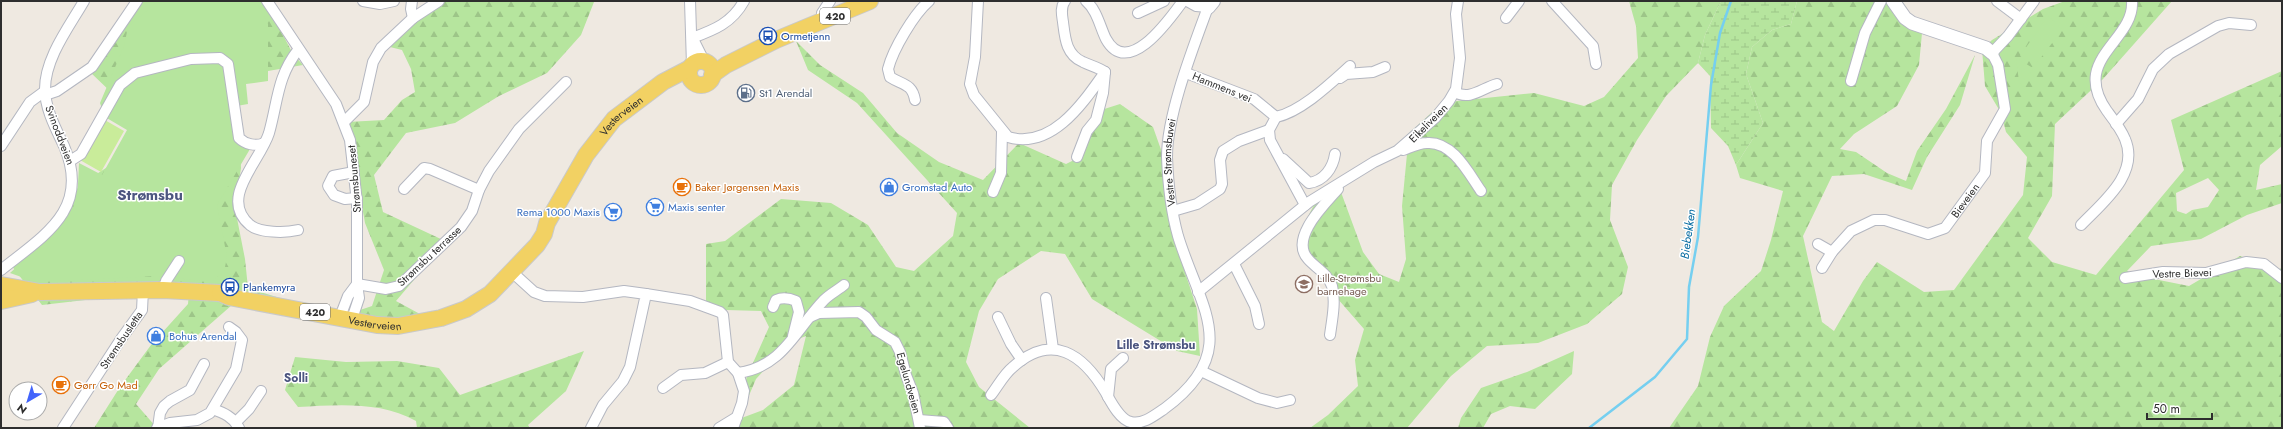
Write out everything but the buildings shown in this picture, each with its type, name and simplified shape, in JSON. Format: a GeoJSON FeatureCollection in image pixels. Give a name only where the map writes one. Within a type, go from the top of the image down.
{"type":"FeatureCollection","features":[{"type":"Feature","properties":{"kind":"main road","name":"Vesterveien"},"geometry":{"type":"LineString","coordinates":[[1,285],[40,292],[163,290],[220,293],[243,292],[348,314],[411,323],[441,318],[466,309],[490,294],[512,272],[527,254],[528,247],[547,223],[586,155],[605,129],[630,105],[648,92],[701,66],[726,65],[774,41],[870,1]]}},
{"type":"Feature","properties":{"kind":"main road","name":"Vesterveien"},"geometry":{"type":"LineString","coordinates":[[648,92],[680,83],[695,83],[689,74],[701,66]]}},
{"type":"Feature","properties":{"kind":"main road","name":"Vesterveien"},"geometry":{"type":"LineString","coordinates":[[1,301],[40,292]]}},
{"type":"Feature","properties":{"kind":"street","name":"Svinoddveien"},"geometry":{"type":"LineString","coordinates":[[1,270],[49,230],[67,209],[74,186],[70,161],[51,117],[45,93],[48,70],[55,52],[84,1]]}},
{"type":"Feature","properties":{"kind":"street"},"geometry":{"type":"LineString","coordinates":[[45,93],[57,91],[92,67],[137,1]]}},
{"type":"Feature","properties":{"kind":"street","name":"Strømsbuneset"},"geometry":{"type":"LineString","coordinates":[[267,1],[298,50],[321,81],[344,122],[350,140],[357,198],[357,284],[359,298],[348,314]]}},
{"type":"Feature","properties":{"kind":"street"},"geometry":{"type":"LineString","coordinates":[[363,1],[380,4],[394,1]]}},
{"type":"Feature","properties":{"kind":"street"},"geometry":{"type":"LineString","coordinates":[[412,1],[411,9],[413,18]]}},
{"type":"Feature","properties":{"kind":"street"},"geometry":{"type":"LineString","coordinates":[[344,122],[364,102],[373,62],[381,48],[413,18],[439,1]]}},
{"type":"Feature","properties":{"kind":"street"},"geometry":{"type":"LineString","coordinates":[[690,1],[692,38],[701,66]]}},
{"type":"Feature","properties":{"kind":"street"},"geometry":{"type":"LineString","coordinates":[[692,38],[717,29],[734,16],[744,1]]}},
{"type":"Feature","properties":{"kind":"street"},"geometry":{"type":"LineString","coordinates":[[822,21],[822,13],[830,1]]}},
{"type":"Feature","properties":{"kind":"street"},"geometry":{"type":"LineString","coordinates":[[915,100],[913,92],[908,84],[890,77],[888,69],[912,20],[919,10],[929,1]]}},
{"type":"Feature","properties":{"kind":"street"},"geometry":{"type":"LineString","coordinates":[[978,1],[975,57],[971,76],[974,95],[1002,132],[1008,137],[1030,140],[1049,133],[1070,115],[1106,72]]}},
{"type":"Feature","properties":{"kind":"street"},"geometry":{"type":"LineString","coordinates":[[1065,1],[1062,7],[1062,13],[1065,37],[1070,52],[1077,59],[1097,66],[1106,72]]}},
{"type":"Feature","properties":{"kind":"street"},"geometry":{"type":"LineString","coordinates":[[1086,1],[1095,13],[1106,40],[1111,47],[1120,53],[1132,53],[1143,48],[1183,1]]}},
{"type":"Feature","properties":{"kind":"street"},"geometry":{"type":"LineString","coordinates":[[1138,13],[1164,1]]}},
{"type":"Feature","properties":{"kind":"street"},"geometry":{"type":"LineString","coordinates":[[1187,1],[1196,6],[1210,4]]}},
{"type":"Feature","properties":{"kind":"street","name":"Eikeliveien"},"geometry":{"type":"LineString","coordinates":[[1198,292],[1305,205],[1374,162],[1398,151],[1435,118],[1455,92],[1460,58],[1456,14],[1458,1]]}},
{"type":"Feature","properties":{"kind":"street"},"geometry":{"type":"LineString","coordinates":[[1506,18],[1519,1]]}},
{"type":"Feature","properties":{"kind":"street"},"geometry":{"type":"LineString","coordinates":[[1552,1],[1593,46],[1596,64]]}},
{"type":"Feature","properties":{"kind":"street"},"geometry":{"type":"LineString","coordinates":[[1851,81],[1865,33],[1881,1]]}},
{"type":"Feature","properties":{"kind":"street"},"geometry":{"type":"LineString","coordinates":[[1893,1],[1905,18],[1912,23],[1986,48],[1992,52],[2021,19],[2034,1]]}},
{"type":"Feature","properties":{"kind":"street"},"geometry":{"type":"LineString","coordinates":[[1997,1],[2021,19]]}},
{"type":"Feature","properties":{"kind":"street"},"geometry":{"type":"LineString","coordinates":[[2081,225],[2116,189],[2124,175],[2129,159],[2125,138],[2100,101],[2096,90],[2096,72],[2100,62],[2126,25],[2130,15],[2132,1]]}},
{"type":"Feature","properties":{"kind":"street","name":"Vestre Strømsbuvei"},"geometry":{"type":"LineString","coordinates":[[1122,428],[1138,424],[1154,416],[1183,395],[1201,371],[1210,339],[1208,317],[1178,234],[1168,182],[1167,155],[1170,129],[1186,73],[1210,4]]}},
{"type":"Feature","properties":{"kind":"street"},"geometry":{"type":"LineString","coordinates":[[2116,124],[2138,99],[2153,69],[2169,54],[2218,26],[2229,23],[2251,25]]}},
{"type":"Feature","properties":{"kind":"street"},"geometry":{"type":"LineString","coordinates":[[298,50],[284,73],[269,133],[237,198],[240,214],[254,228],[291,232],[298,230]]}},
{"type":"Feature","properties":{"kind":"street","name":"Bieveien"},"geometry":{"type":"LineString","coordinates":[[1822,268],[1832,252],[1851,231],[1874,220],[1885,220],[1928,234],[1945,228],[1985,173],[1988,141],[2006,109],[1998,65],[1992,52]]}},
{"type":"Feature","properties":{"kind":"street"},"geometry":{"type":"LineString","coordinates":[[70,161],[81,154],[120,85],[129,76],[151,68],[191,59],[220,58],[228,64],[240,138],[244,142],[255,145],[264,143]]}},
{"type":"Feature","properties":{"kind":"street"},"geometry":{"type":"LineString","coordinates":[[1173,211],[1197,204],[1216,194],[1222,184],[1220,160],[1223,151],[1239,141],[1269,130],[1276,117],[1292,111],[1333,81],[1350,66]]}},
{"type":"Feature","properties":{"kind":"street"},"geometry":{"type":"LineString","coordinates":[[1333,81],[1346,74],[1373,72],[1386,67]]}},
{"type":"Feature","properties":{"kind":"street"},"geometry":{"type":"LineString","coordinates":[[1077,157],[1087,131],[1096,120],[1103,93],[1106,72]]}},
{"type":"Feature","properties":{"kind":"street","name":"Hammens vei"},"geometry":{"type":"LineString","coordinates":[[1186,73],[1254,100],[1276,117]]}},
{"type":"Feature","properties":{"kind":"street","name":"Strømsbu terrasse"},"geometry":{"type":"LineString","coordinates":[[357,284],[386,289],[399,286],[461,226],[472,211],[479,190],[489,170],[519,129],[566,82]]}},
{"type":"Feature","properties":{"kind":"street"},"geometry":{"type":"LineString","coordinates":[[1455,92],[1461,96],[1469,96],[1497,84]]}},
{"type":"Feature","properties":{"kind":"street","name":"Svinoddveien"},"geometry":{"type":"LineString","coordinates":[[1,146],[30,102],[45,93]]}},
{"type":"Feature","properties":{"kind":"street"},"geometry":{"type":"LineString","coordinates":[[1269,130],[1274,149],[1305,205]]}},
{"type":"Feature","properties":{"kind":"street"},"geometry":{"type":"LineString","coordinates":[[993,192],[1001,173],[1002,132]]}},
{"type":"Feature","properties":{"kind":"street"},"geometry":{"type":"LineString","coordinates":[[1398,151],[1429,142],[1440,144],[1458,158],[1481,191]]}},
{"type":"Feature","properties":{"kind":"street"},"geometry":{"type":"LineString","coordinates":[[1274,149],[1289,166],[1309,183],[1325,175],[1331,168],[1335,154]]}},
{"type":"Feature","properties":{"kind":"street"},"geometry":{"type":"LineString","coordinates":[[404,189],[424,168],[430,169],[479,190]]}},
{"type":"Feature","properties":{"kind":"street"},"geometry":{"type":"LineString","coordinates":[[354,172],[333,176],[328,186],[334,196],[345,199],[357,198]]}},
{"type":"Feature","properties":{"kind":"street","name":"Eikeliveien"},"geometry":{"type":"LineString","coordinates":[[1330,335],[1334,305],[1332,288],[1323,272],[1307,259],[1304,243],[1306,231],[1311,220],[1338,189],[1339,185]]}},
{"type":"Feature","properties":{"kind":"street"},"geometry":{"type":"LineString","coordinates":[[1818,244],[1832,252]]}},
{"type":"Feature","properties":{"kind":"street"},"geometry":{"type":"LineString","coordinates":[[163,290],[166,281],[179,261]]}},
{"type":"Feature","properties":{"kind":"street","name":"Vestre Bievei"},"geometry":{"type":"LineString","coordinates":[[2125,278],[2163,272],[2206,273],[2246,262],[2264,264],[2282,278]]}},
{"type":"Feature","properties":{"kind":"street"},"geometry":{"type":"LineString","coordinates":[[1234,264],[1255,306],[1259,324]]}},
{"type":"Feature","properties":{"kind":"street"},"geometry":{"type":"LineString","coordinates":[[512,272],[534,292],[545,296],[583,297],[624,291],[690,301],[720,312],[724,320],[728,362],[738,373],[744,391],[733,428]]}},
{"type":"Feature","properties":{"kind":"street"},"geometry":{"type":"LineString","coordinates":[[738,373],[758,368],[769,363],[793,338],[825,299],[844,285]]}},
{"type":"Feature","properties":{"kind":"street","name":"Strømsbusletta"},"geometry":{"type":"LineString","coordinates":[[63,428],[121,339],[142,310],[143,290]]}},
{"type":"Feature","properties":{"kind":"street"},"geometry":{"type":"LineString","coordinates":[[591,428],[603,405],[623,380],[630,367],[646,294]]}},
{"type":"Feature","properties":{"kind":"street"},"geometry":{"type":"LineString","coordinates":[[773,307],[776,300],[780,298],[790,298],[796,301],[799,312],[793,338]]}},
{"type":"Feature","properties":{"kind":"street"},"geometry":{"type":"LineString","coordinates":[[1046,298],[1054,349]]}},
{"type":"Feature","properties":{"kind":"street","name":"Egelundveien"},"geometry":{"type":"LineString","coordinates":[[810,317],[819,313],[859,312],[866,317],[876,330],[895,342],[900,352],[906,375],[913,393],[919,424]]}},
{"type":"Feature","properties":{"kind":"street"},"geometry":{"type":"LineString","coordinates":[[998,317],[1011,344],[1022,360]]}},
{"type":"Feature","properties":{"kind":"street"},"geometry":{"type":"LineString","coordinates":[[204,364],[190,390],[164,406],[160,413],[157,428],[170,424],[197,420],[210,413],[213,409],[222,390],[236,369],[242,340],[236,332],[229,327]]}},
{"type":"Feature","properties":{"kind":"street"},"geometry":{"type":"LineString","coordinates":[[991,395],[1012,367],[1038,351],[1054,349],[1076,358],[1095,379],[1122,417],[1138,424]]}},
{"type":"Feature","properties":{"kind":"street"},"geometry":{"type":"LineString","coordinates":[[1108,397],[1111,370],[1123,358]]}},
{"type":"Feature","properties":{"kind":"street"},"geometry":{"type":"LineString","coordinates":[[663,388],[681,375],[705,373],[728,362]]}},
{"type":"Feature","properties":{"kind":"street"},"geometry":{"type":"LineString","coordinates":[[1201,371],[1258,398],[1277,403],[1290,400]]}},
{"type":"Feature","properties":{"kind":"street"},"geometry":{"type":"LineString","coordinates":[[213,409],[226,414],[237,425],[261,391]]}},
{"type":"Feature","properties":{"kind":"street"},"geometry":{"type":"LineString","coordinates":[[719,428],[737,417]]}},
{"type":"Feature","properties":{"kind":"street"},"geometry":{"type":"LineString","coordinates":[[919,424],[944,422],[948,428]]}},
{"type":"Feature","properties":{"kind":"green space"},"geometry":{"type":"Polygon","coordinates":[[[142,1],[265,1],[293,54],[303,65],[268,71],[254,22],[113,94],[90,72],[130,11],[142,1]]]}},
{"type":"Feature","properties":{"kind":"green space"},"geometry":{"type":"Polygon","coordinates":[[[158,1],[256,1],[268,24],[268,81],[246,84],[248,104],[231,107],[234,140],[250,149],[217,205],[227,257],[224,272],[213,280],[201,281],[158,276],[60,281],[30,280],[10,273],[51,237],[70,214],[77,195],[79,163],[102,175],[127,130],[105,117],[100,103],[124,46],[128,27],[158,1]]]}},
{"type":"Feature","properties":{"kind":"green space"},"geometry":{"type":"Polygon","coordinates":[[[434,1],[594,2],[581,35],[547,73],[499,96],[455,123],[406,133],[374,175],[383,212],[443,240],[430,261],[396,301],[431,320],[418,330],[232,305],[159,369],[136,404],[157,428],[94,428],[120,387],[151,345],[188,304],[189,292],[94,299],[42,305],[11,265],[36,245],[67,199],[84,182],[128,154],[238,119],[241,168],[235,208],[245,259],[248,288],[296,303],[345,315],[372,306],[384,270],[365,223],[347,122],[384,120],[402,100],[415,92],[411,69],[402,50],[390,47],[420,13],[434,1]]]}},
{"type":"Feature","properties":{"kind":"green space"},"geometry":{"type":"Polygon","coordinates":[[[1629,1],[1721,1],[1705,35],[1698,63],[1666,96],[1637,140],[1612,185],[1610,220],[1628,267],[1622,294],[1587,324],[1538,343],[1487,346],[1451,376],[1407,428],[1310,428],[1328,415],[1358,386],[1355,360],[1364,329],[1310,267],[1299,234],[1318,197],[1338,184],[1363,252],[1379,274],[1399,282],[1406,259],[1402,206],[1407,154],[1396,145],[1440,105],[1457,101],[1534,93],[1584,106],[1604,97],[1638,58],[1636,26],[1629,1]]]}},
{"type":"Feature","properties":{"kind":"green space"},"geometry":{"type":"Polygon","coordinates":[[[1721,1],[1797,1],[1791,24],[1772,30],[1752,47],[1746,74],[1763,123],[1736,165],[1728,146],[1711,128],[1710,76],[1698,63],[1705,35],[1721,1]]]}},
{"type":"Feature","properties":{"kind":"green space"},"geometry":{"type":"Polygon","coordinates":[[[1797,1],[1902,1],[1922,33],[1919,65],[1897,106],[1854,134],[1840,149],[1856,152],[1887,173],[1906,181],[1917,151],[1946,109],[1975,55],[1960,105],[1927,157],[1912,190],[1864,174],[1832,176],[1803,236],[1822,322],[1834,331],[1863,281],[1877,262],[1924,292],[1954,290],[2023,195],[2027,157],[2006,132],[2001,113],[1985,86],[1982,49],[1992,40],[2043,9],[2065,1],[2172,1],[2103,79],[2055,124],[2052,196],[2028,238],[2052,262],[2096,275],[2184,170],[2171,120],[2282,71],[2282,146],[2260,165],[2256,190],[2282,184],[2282,203],[2247,215],[2201,239],[2151,246],[2127,271],[2144,277],[2189,286],[2240,256],[2279,269],[2282,268],[2282,428],[1669,428],[1698,386],[1710,337],[1724,306],[1761,271],[1771,240],[1783,191],[1740,178],[1736,165],[1763,123],[1746,74],[1752,47],[1772,30],[1791,24],[1797,1]],[[2208,178],[2176,193],[2177,211],[2186,214],[2192,210],[2208,207],[2219,190],[2208,178]]]}},
{"type":"Feature","properties":{"kind":"green space"},"geometry":{"type":"Polygon","coordinates":[[[2048,16],[2056,23],[2056,38],[2036,64],[2020,56],[2048,16]]]}},
{"type":"Feature","properties":{"kind":"green space"},"geometry":{"type":"Polygon","coordinates":[[[796,41],[820,65],[863,93],[897,133],[939,162],[983,180],[1019,143],[1066,164],[1078,158],[1098,111],[1120,104],[1153,127],[1165,161],[1168,211],[1181,260],[1197,309],[1200,356],[1177,351],[1092,299],[1065,254],[1041,251],[998,279],[979,311],[966,362],[979,387],[1030,428],[729,428],[748,374],[769,327],[761,311],[726,310],[706,305],[706,244],[725,241],[781,199],[831,203],[868,225],[896,267],[914,271],[953,236],[957,213],[857,103],[808,70],[796,41]],[[806,336],[790,342],[756,379],[739,419],[763,410],[794,385],[806,336]]]}},
{"type":"Feature","properties":{"kind":"green space"},"geometry":{"type":"Polygon","coordinates":[[[2016,58],[2033,68],[2024,88],[2019,82],[2016,58]]]}},
{"type":"Feature","properties":{"kind":"green space"},"geometry":{"type":"Polygon","coordinates":[[[103,119],[124,131],[101,172],[80,160],[103,119]]]}},
{"type":"Feature","properties":{"kind":"green space"},"geometry":{"type":"Polygon","coordinates":[[[584,351],[566,391],[528,425],[530,428],[417,428],[416,421],[388,410],[374,407],[343,405],[298,407],[285,390],[295,357],[346,362],[397,361],[439,368],[460,395],[584,351]]]}},
{"type":"Feature","properties":{"kind":"green space"},"geometry":{"type":"Polygon","coordinates":[[[1574,351],[1572,374],[1535,409],[1510,406],[1491,414],[1483,428],[1458,428],[1461,418],[1481,388],[1527,372],[1574,351]]]}},
{"type":"Feature","properties":{"kind":"waterway","name":"Biebekken"},"geometry":{"type":"LineString","coordinates":[[1589,428],[1655,377],[1687,339],[1689,287],[1698,237],[1711,85],[1720,33],[1731,1]]}},
{"type":"Feature","properties":{"kind":"place","name":"Ormetjenn"},"geometry":{"type":"Point","coordinates":[768,36]}},
{"type":"Feature","properties":{"kind":"place","name":"St1 Arendal"},"geometry":{"type":"Point","coordinates":[746,93]}},
{"type":"Feature","properties":{"kind":"place","name":"Baker Jørgensen Maxis"},"geometry":{"type":"Point","coordinates":[682,187]}},
{"type":"Feature","properties":{"kind":"place","name":"Gromstad Auto"},"geometry":{"type":"Point","coordinates":[889,187]}},
{"type":"Feature","properties":{"kind":"place","name":"Maxis senter"},"geometry":{"type":"Point","coordinates":[655,207]}},
{"type":"Feature","properties":{"kind":"place","name":"Rema 1000 Maxis"},"geometry":{"type":"Point","coordinates":[613,212]}},
{"type":"Feature","properties":{"kind":"place","name":"Lille-Strømsbu barnehage"},"geometry":{"type":"Point","coordinates":[1304,284]}},
{"type":"Feature","properties":{"kind":"place","name":"Plankemyra"},"geometry":{"type":"Point","coordinates":[230,287]}},
{"type":"Feature","properties":{"kind":"place","name":"Bohus Arendal"},"geometry":{"type":"Point","coordinates":[156,336]}},
{"type":"Feature","properties":{"kind":"place","name":"Gørr Go Mad"},"geometry":{"type":"Point","coordinates":[61,385]}},
{"type":"Feature","properties":{"kind":"district","name":"Strømsbu"},"geometry":{"type":"Point","coordinates":[150,195]}},
{"type":"Feature","properties":{"kind":"district","name":"Lille Strømsbu"},"geometry":{"type":"Point","coordinates":[1156,345]}},
{"type":"Feature","properties":{"kind":"district","name":"Solli"},"geometry":{"type":"Point","coordinates":[296,378]}}]}
